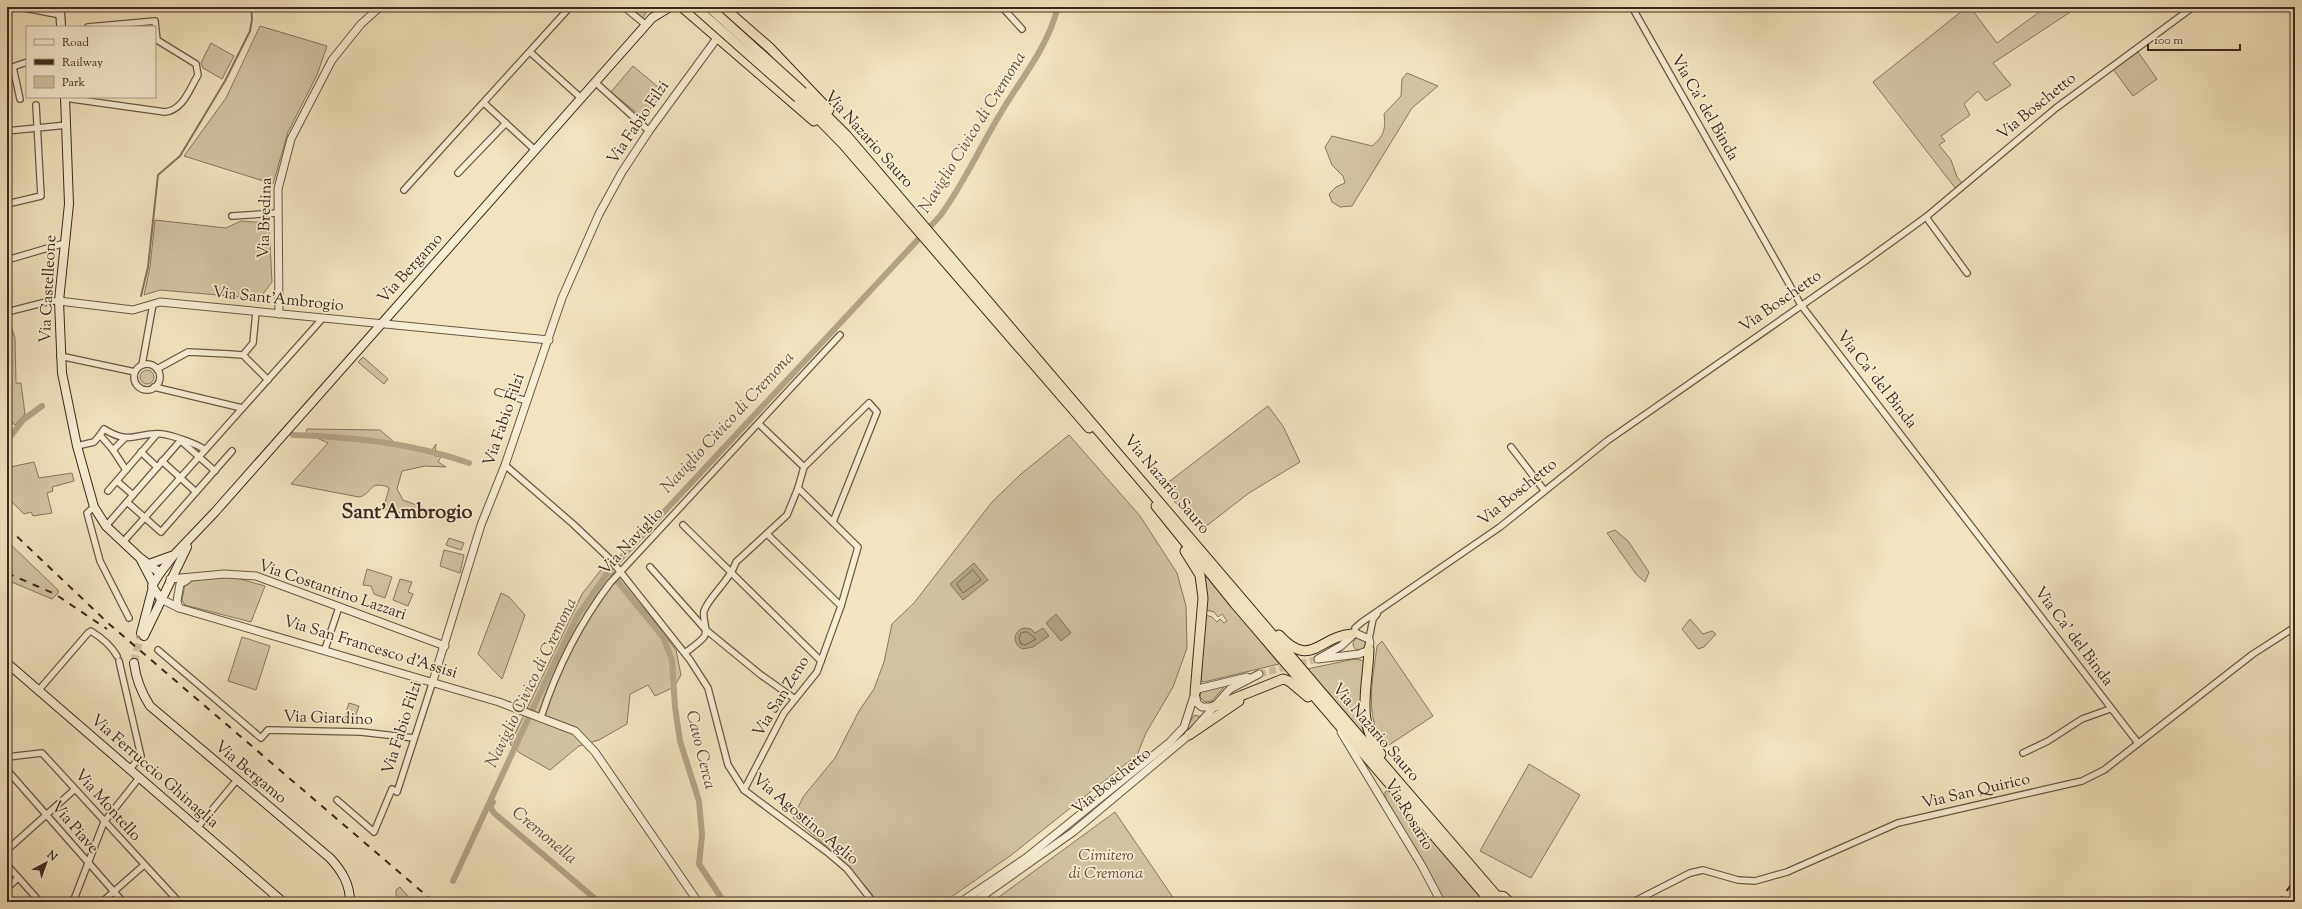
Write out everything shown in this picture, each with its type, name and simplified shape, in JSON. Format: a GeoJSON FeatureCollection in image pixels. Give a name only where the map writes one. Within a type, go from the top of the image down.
{"type":"FeatureCollection","features":[{"type":"Feature","properties":{"kind":"highway"},"geometry":{"type":"LineString","coordinates":[[682,7],[813,120],[866,170]]}},
{"type":"Feature","properties":{"kind":"highway"},"geometry":{"type":"LineString","coordinates":[[695,7],[800,95]]}},
{"type":"Feature","properties":{"kind":"highway"},"geometry":{"type":"LineString","coordinates":[[709,7],[800,95]]}},
{"type":"Feature","properties":{"kind":"highway"},"geometry":{"type":"LineString","coordinates":[[723,7],[770,48],[813,91],[846,136]]}},
{"type":"Feature","properties":{"kind":"highway","name":"Via Nazario Sauro"},"geometry":{"type":"LineString","coordinates":[[800,95],[846,136],[921,228],[928,241],[1159,509],[1235,604],[1336,723],[1493,898],[1502,902]]}},
{"type":"Feature","properties":{"kind":"highway","name":"Via Nazario Sauro"},"geometry":{"type":"LineString","coordinates":[[800,95],[866,170],[921,228],[948,253],[1183,527],[1265,628],[1386,768],[1493,898]]}},
{"type":"Feature","properties":{"kind":"highway"},"geometry":{"type":"LineString","coordinates":[[1159,509],[1171,531],[1195,566],[1202,584],[1203,610],[1195,692]]}},
{"type":"Feature","properties":{"kind":"highway"},"geometry":{"type":"LineString","coordinates":[[1265,628],[1273,629],[1284,641],[1296,650],[1302,652],[1321,646],[1344,635],[1353,634]]}},
{"type":"Feature","properties":{"kind":"highway"},"geometry":{"type":"LineString","coordinates":[[1369,649],[1364,703],[1366,724],[1375,747],[1386,760],[1386,768]]}},
{"type":"Feature","properties":{"kind":"highway"},"geometry":{"type":"LineString","coordinates":[[1213,707],[1248,694],[1275,680],[1283,679],[1289,681],[1336,723]]}},
{"type":"Feature","properties":{"kind":"highway"},"geometry":{"type":"LineString","coordinates":[[1190,735],[1248,694]]}},
{"type":"Feature","properties":{"kind":"main road","name":"Via Bergamo"},"geometry":{"type":"LineString","coordinates":[[153,586],[160,573],[174,555],[191,539],[646,25],[658,7]]}},
{"type":"Feature","properties":{"kind":"main road","name":"Via Bergamo"},"geometry":{"type":"LineString","coordinates":[[652,18],[670,7]]}},
{"type":"Feature","properties":{"kind":"main road"},"geometry":{"type":"LineString","coordinates":[[60,11],[61,26]]}},
{"type":"Feature","properties":{"kind":"main road","name":"Via Castelleone"},"geometry":{"type":"LineString","coordinates":[[65,98],[69,204],[59,301],[60,356],[77,446],[94,507],[106,526],[139,557],[170,579]]}},
{"type":"Feature","properties":{"kind":"main road","name":"Via Bergamo"},"geometry":{"type":"LineString","coordinates":[[163,595],[191,539]]}},
{"type":"Feature","properties":{"kind":"main road","name":"Via Bergamo"},"geometry":{"type":"LineString","coordinates":[[149,564],[174,555]]}},
{"type":"Feature","properties":{"kind":"main road","name":"Via Castelleone"},"geometry":{"type":"LineString","coordinates":[[139,557],[153,586],[163,595]]}},
{"type":"Feature","properties":{"kind":"main road"},"geometry":{"type":"LineString","coordinates":[[153,586],[142,635],[163,595]]}},
{"type":"Feature","properties":{"kind":"main road","name":"Via Bergamo"},"geometry":{"type":"LineString","coordinates":[[134,663],[135,676],[140,691],[150,706],[236,781],[330,858],[339,868],[347,882],[350,902]]}},
{"type":"Feature","properties":{"kind":"main road","name":"Via Ferruccio Ghinaglia"},"geometry":{"type":"LineString","coordinates":[[7,664],[283,902]]}},
{"type":"Feature","properties":{"kind":"street"},"geometry":{"type":"LineString","coordinates":[[18,7],[60,11]]}},
{"type":"Feature","properties":{"kind":"street","name":"Via Bredina"},"geometry":{"type":"LineString","coordinates":[[279,314],[278,189],[291,139],[332,60],[345,43],[380,7]]}},
{"type":"Feature","properties":{"kind":"street"},"geometry":{"type":"LineString","coordinates":[[404,190],[570,7]]}},
{"type":"Feature","properties":{"kind":"street"},"geometry":{"type":"LineString","coordinates":[[624,7],[646,25]]}},
{"type":"Feature","properties":{"kind":"street"},"geometry":{"type":"LineString","coordinates":[[1002,7],[1022,29]]}},
{"type":"Feature","properties":{"kind":"street","name":"Via Ca' del Binda"},"geometry":{"type":"LineString","coordinates":[[1632,7],[1801,305],[2110,709],[2138,743]]}},
{"type":"Feature","properties":{"kind":"street","name":"Via Boschetto"},"geometry":{"type":"LineString","coordinates":[[1353,634],[1355,628],[1362,622],[1489,535],[1606,441],[1926,217],[2056,108],[2193,7]]}},
{"type":"Feature","properties":{"kind":"street","name":"Via Fabio Filzi"},"geometry":{"type":"LineString","coordinates":[[337,800],[374,832],[392,790],[397,792],[445,646],[481,525],[505,465],[562,298],[599,214],[622,172],[649,131],[734,17]]}},
{"type":"Feature","properties":{"kind":"street"},"geometry":{"type":"LineString","coordinates":[[99,26],[155,21],[156,26]]}},
{"type":"Feature","properties":{"kind":"street"},"geometry":{"type":"LineString","coordinates":[[65,98],[165,112],[172,112],[179,107],[198,75],[196,64],[157,40],[156,30]]}},
{"type":"Feature","properties":{"kind":"street"},"geometry":{"type":"LineString","coordinates":[[530,52],[581,98]]}},
{"type":"Feature","properties":{"kind":"street"},"geometry":{"type":"LineString","coordinates":[[20,99],[10,68],[26,62]]}},
{"type":"Feature","properties":{"kind":"street"},"geometry":{"type":"LineString","coordinates":[[595,82],[649,131]]}},
{"type":"Feature","properties":{"kind":"street"},"geometry":{"type":"LineString","coordinates":[[484,103],[535,150]]}},
{"type":"Feature","properties":{"kind":"street"},"geometry":{"type":"LineString","coordinates":[[7,204],[41,196],[36,105]]}},
{"type":"Feature","properties":{"kind":"street"},"geometry":{"type":"LineString","coordinates":[[458,173],[506,123]]}},
{"type":"Feature","properties":{"kind":"street"},"geometry":{"type":"LineString","coordinates":[[7,131],[67,125]]}},
{"type":"Feature","properties":{"kind":"street"},"geometry":{"type":"LineString","coordinates":[[232,216],[277,213]]}},
{"type":"Feature","properties":{"kind":"street"},"geometry":{"type":"LineString","coordinates":[[1926,217],[1967,273]]}},
{"type":"Feature","properties":{"kind":"street"},"geometry":{"type":"LineString","coordinates":[[7,260],[65,243]]}},
{"type":"Feature","properties":{"kind":"street","name":"Via Sant'Ambrogio"},"geometry":{"type":"LineString","coordinates":[[7,312],[50,301],[133,310],[160,302],[548,340]]}},
{"type":"Feature","properties":{"kind":"street"},"geometry":{"type":"LineString","coordinates":[[152,304],[142,365],[136,372],[134,379],[137,385],[146,390],[154,387],[159,380],[157,369]]}},
{"type":"Feature","properties":{"kind":"street"},"geometry":{"type":"LineString","coordinates":[[243,355],[252,344],[256,312]]}},
{"type":"Feature","properties":{"kind":"street"},"geometry":{"type":"LineString","coordinates":[[123,542],[322,318]]}},
{"type":"Feature","properties":{"kind":"street","name":"Via Naviglio"},"geometry":{"type":"LineString","coordinates":[[541,718],[560,666],[578,629],[610,583],[840,335]]}},
{"type":"Feature","properties":{"kind":"street"},"geometry":{"type":"LineString","coordinates":[[157,369],[188,352],[243,355],[268,380]]}},
{"type":"Feature","properties":{"kind":"street"},"geometry":{"type":"LineString","coordinates":[[60,356],[136,372]]}},
{"type":"Feature","properties":{"kind":"street"},"geometry":{"type":"LineString","coordinates":[[142,365],[147,364],[157,369]]}},
{"type":"Feature","properties":{"kind":"street"},"geometry":{"type":"LineString","coordinates":[[154,387],[242,408]]}},
{"type":"Feature","properties":{"kind":"street"},"geometry":{"type":"LineString","coordinates":[[498,392],[527,401]]}},
{"type":"Feature","properties":{"kind":"street"},"geometry":{"type":"LineString","coordinates":[[685,653],[704,637],[705,628],[703,618],[705,609],[733,573],[736,562],[787,515],[798,488],[804,467],[869,403],[877,412],[832,522],[798,488]]}},
{"type":"Feature","properties":{"kind":"street"},"geometry":{"type":"LineString","coordinates":[[759,424],[804,467]]}},
{"type":"Feature","properties":{"kind":"street"},"geometry":{"type":"LineString","coordinates":[[77,446],[94,442],[104,429],[124,439],[164,434],[180,440],[193,442],[205,450]]}},
{"type":"Feature","properties":{"kind":"street"},"geometry":{"type":"LineString","coordinates":[[108,491],[157,434]]}},
{"type":"Feature","properties":{"kind":"street"},"geometry":{"type":"LineString","coordinates":[[100,435],[113,450],[126,470]]}},
{"type":"Feature","properties":{"kind":"street"},"geometry":{"type":"LineString","coordinates":[[113,450],[124,439]]}},
{"type":"Feature","properties":{"kind":"street"},"geometry":{"type":"LineString","coordinates":[[180,440],[215,471]]}},
{"type":"Feature","properties":{"kind":"street"},"geometry":{"type":"LineString","coordinates":[[106,526],[180,440]]}},
{"type":"Feature","properties":{"kind":"street"},"geometry":{"type":"LineString","coordinates":[[1511,447],[1544,490]]}},
{"type":"Feature","properties":{"kind":"street"},"geometry":{"type":"LineString","coordinates":[[127,502],[161,532],[232,451]]}},
{"type":"Feature","properties":{"kind":"street"},"geometry":{"type":"LineString","coordinates":[[141,452],[157,467]]}},
{"type":"Feature","properties":{"kind":"street"},"geometry":{"type":"LineString","coordinates":[[162,461],[196,492]]}},
{"type":"Feature","properties":{"kind":"street","name":"Via Agostino Aglio"},"geometry":{"type":"LineString","coordinates":[[505,465],[573,524],[611,560],[685,653],[708,688],[728,765],[744,790],[847,869],[873,902]]}},
{"type":"Feature","properties":{"kind":"street"},"geometry":{"type":"LineString","coordinates":[[117,480],[133,495]]}},
{"type":"Feature","properties":{"kind":"street"},"geometry":{"type":"LineString","coordinates":[[94,507],[87,513],[100,561],[129,618]]}},
{"type":"Feature","properties":{"kind":"street","name":"Via San Zeno"},"geometry":{"type":"LineString","coordinates":[[744,790],[784,713],[817,672],[841,606],[858,547],[832,522]]}},
{"type":"Feature","properties":{"kind":"street"},"geometry":{"type":"LineString","coordinates":[[683,525],[821,661]]}},
{"type":"Feature","properties":{"kind":"street"},"geometry":{"type":"LineString","coordinates":[[767,534],[841,606]]}},
{"type":"Feature","properties":{"kind":"street"},"geometry":{"type":"LineString","coordinates":[[650,567],[705,628],[761,675],[795,699]]}},
{"type":"Feature","properties":{"kind":"street"},"geometry":{"type":"LineString","coordinates":[[176,568],[186,579],[180,584],[177,601],[179,608]]}},
{"type":"Feature","properties":{"kind":"street","name":"Via Costantino Lazzari"},"geometry":{"type":"LineString","coordinates":[[170,579],[186,579],[224,574],[256,576],[445,646]]}},
{"type":"Feature","properties":{"kind":"street","name":"Via San Francesco d'Assisi"},"geometry":{"type":"LineString","coordinates":[[163,595],[179,608],[433,681],[525,712],[575,731],[588,744],[698,902]]}},
{"type":"Feature","properties":{"kind":"street"},"geometry":{"type":"LineString","coordinates":[[325,649],[339,607]]}},
{"type":"Feature","properties":{"kind":"street"},"geometry":{"type":"LineString","coordinates":[[1369,639],[1353,634],[1340,646],[1318,659],[1359,654],[1369,649],[1369,639],[1373,619],[1378,612]]}},
{"type":"Feature","properties":{"kind":"street","name":"Via San Quirico"},"geometry":{"type":"LineString","coordinates":[[1632,902],[1690,873],[1704,870],[1738,880],[1755,881],[1787,872],[1898,823],[2082,781],[2104,770],[2253,654],[2295,626]]}},
{"type":"Feature","properties":{"kind":"street"},"geometry":{"type":"LineString","coordinates":[[38,691],[88,633],[92,632],[112,647],[118,658],[141,756],[129,770]]}},
{"type":"Feature","properties":{"kind":"street","name":"Via Giardino"},"geometry":{"type":"LineString","coordinates":[[158,650],[261,738],[268,730],[361,732],[414,738]]}},
{"type":"Feature","properties":{"kind":"street","name":"Via Boschetto"},"geometry":{"type":"LineString","coordinates":[[961,902],[1026,858],[1170,742],[1188,720],[1195,692],[1202,687],[1259,674],[1230,689],[1190,735],[1073,832],[974,902]]}},
{"type":"Feature","properties":{"kind":"street"},"geometry":{"type":"LineString","coordinates":[[1195,692],[1195,699],[1199,705],[1213,707]]}},
{"type":"Feature","properties":{"kind":"street"},"geometry":{"type":"LineString","coordinates":[[2023,753],[2048,742],[2082,719],[2110,709]]}},
{"type":"Feature","properties":{"kind":"street","name":"Via Rosario"},"geometry":{"type":"LineString","coordinates":[[1336,723],[1422,866],[1441,902]]}},
{"type":"Feature","properties":{"kind":"street","name":"Via Montello"},"geometry":{"type":"LineString","coordinates":[[7,757],[42,753],[74,790],[179,902]]}},
{"type":"Feature","properties":{"kind":"street","name":"Via Piave"},"geometry":{"type":"LineString","coordinates":[[7,770],[123,902]]}},
{"type":"Feature","properties":{"kind":"street"},"geometry":{"type":"LineString","coordinates":[[73,902],[104,822],[139,778]]}},
{"type":"Feature","properties":{"kind":"street"},"geometry":{"type":"LineString","coordinates":[[197,828],[236,781]]}},
{"type":"Feature","properties":{"kind":"street"},"geometry":{"type":"LineString","coordinates":[[7,850],[74,790]]}},
{"type":"Feature","properties":{"kind":"street"},"geometry":{"type":"LineString","coordinates":[[7,865],[40,902]]}},
{"type":"Feature","properties":{"kind":"street"},"geometry":{"type":"LineString","coordinates":[[102,902],[144,865]]}},
{"type":"Feature","properties":{"kind":"street"},"geometry":{"type":"LineString","coordinates":[[7,888],[18,878]]}},
{"type":"Feature","properties":{"kind":"street"},"geometry":{"type":"LineString","coordinates":[[1493,898],[1504,894],[1512,902]]}},
{"type":"Feature","properties":{"kind":"green space"},"geometry":{"type":"Polygon","coordinates":[[[630,7],[649,7],[643,18],[630,7]]]}},
{"type":"Feature","properties":{"kind":"green space"},"geometry":{"type":"Polygon","coordinates":[[[1967,7],[1970,7],[1997,43],[2046,7],[2078,7],[1993,63],[2011,85],[1986,101],[1978,91],[1964,104],[1970,115],[1941,136],[1945,141],[1939,145],[1951,160],[1957,177],[1962,183],[1956,189],[1873,82],[1967,7]]]}},
{"type":"Feature","properties":{"kind":"green space"},"geometry":{"type":"Polygon","coordinates":[[[260,26],[327,46],[317,75],[288,132],[273,184],[184,156],[226,98],[260,26]]]}},
{"type":"Feature","properties":{"kind":"green space"},"geometry":{"type":"Polygon","coordinates":[[[211,43],[234,56],[222,79],[203,68],[201,63],[211,43]]]}},
{"type":"Feature","properties":{"kind":"green space"},"geometry":{"type":"Polygon","coordinates":[[[2138,52],[2157,79],[2133,96],[2113,69],[2138,52]]]}},
{"type":"Feature","properties":{"kind":"green space"},"geometry":{"type":"Polygon","coordinates":[[[633,66],[664,92],[643,118],[611,92],[633,66]]]}},
{"type":"Feature","properties":{"kind":"green space"},"geometry":{"type":"Polygon","coordinates":[[[1407,73],[1438,86],[1412,108],[1352,206],[1340,207],[1332,202],[1329,194],[1336,187],[1345,183],[1343,176],[1332,165],[1325,147],[1332,136],[1372,146],[1376,143],[1382,136],[1385,124],[1384,114],[1401,96],[1402,79],[1407,73]]]}},
{"type":"Feature","properties":{"kind":"green space"},"geometry":{"type":"Polygon","coordinates":[[[155,220],[226,228],[241,221],[269,223],[272,282],[263,294],[252,298],[160,290],[144,295],[150,267],[155,220]]]}},
{"type":"Feature","properties":{"kind":"green space"},"geometry":{"type":"Polygon","coordinates":[[[7,314],[15,338],[16,383],[21,383],[25,414],[15,425],[12,422],[7,428],[7,314]]]}},
{"type":"Feature","properties":{"kind":"green space"},"geometry":{"type":"Polygon","coordinates":[[[363,357],[388,379],[384,384],[358,362],[363,357]]]}},
{"type":"Feature","properties":{"kind":"green space"},"geometry":{"type":"Polygon","coordinates":[[[147,370],[152,372],[154,377],[152,382],[147,384],[142,382],[140,377],[142,372],[147,370]]]}},
{"type":"Feature","properties":{"kind":"green space"},"geometry":{"type":"Polygon","coordinates":[[[1268,406],[1283,426],[1300,462],[1249,493],[1200,531],[1162,487],[1268,406]]]}},
{"type":"Feature","properties":{"kind":"green space"},"geometry":{"type":"Polygon","coordinates":[[[307,429],[380,430],[394,442],[431,451],[436,444],[435,456],[441,457],[438,462],[446,467],[425,466],[402,471],[397,489],[403,500],[427,509],[425,518],[383,509],[389,489],[388,487],[382,485],[374,486],[367,493],[359,497],[291,484],[328,443],[306,433],[307,429]]]}},
{"type":"Feature","properties":{"kind":"green space"},"geometry":{"type":"Polygon","coordinates":[[[1069,435],[1140,516],[1177,573],[1186,606],[1187,648],[1173,687],[1146,733],[1137,755],[1010,856],[944,902],[878,902],[859,879],[838,858],[793,818],[803,797],[835,758],[859,711],[874,689],[884,662],[892,624],[914,603],[992,502],[1021,474],[1069,435]]]}},
{"type":"Feature","properties":{"kind":"green space"},"geometry":{"type":"Polygon","coordinates":[[[34,462],[39,478],[72,473],[74,481],[52,487],[53,491],[47,493],[52,513],[33,516],[31,512],[24,514],[7,497],[7,463],[10,467],[34,462]]]}},
{"type":"Feature","properties":{"kind":"green space"},"geometry":{"type":"Polygon","coordinates":[[[1615,530],[1628,541],[1649,572],[1645,582],[1636,574],[1607,533],[1615,530]]]}},
{"type":"Feature","properties":{"kind":"green space"},"geometry":{"type":"Polygon","coordinates":[[[449,538],[464,543],[461,550],[446,545],[449,538]]]}},
{"type":"Feature","properties":{"kind":"green space"},"geometry":{"type":"Polygon","coordinates":[[[7,541],[58,590],[58,593],[52,599],[7,580],[7,541]]]}},
{"type":"Feature","properties":{"kind":"green space"},"geometry":{"type":"Polygon","coordinates":[[[444,550],[464,555],[460,573],[440,566],[444,550]]]}},
{"type":"Feature","properties":{"kind":"green space"},"geometry":{"type":"Polygon","coordinates":[[[604,566],[621,577],[676,650],[681,675],[674,687],[655,696],[648,685],[630,694],[627,724],[599,740],[579,746],[550,770],[520,753],[510,744],[582,594],[604,566]]]}},
{"type":"Feature","properties":{"kind":"green space"},"geometry":{"type":"Polygon","coordinates":[[[367,569],[392,577],[385,598],[374,594],[371,586],[363,585],[367,569]]]}},
{"type":"Feature","properties":{"kind":"green space"},"geometry":{"type":"Polygon","coordinates":[[[1201,569],[1279,664],[1204,682],[1201,681],[1205,615],[1212,617],[1217,622],[1220,619],[1224,623],[1227,621],[1222,614],[1218,617],[1214,612],[1206,610],[1201,569]]]}},
{"type":"Feature","properties":{"kind":"green space"},"geometry":{"type":"Polygon","coordinates":[[[229,576],[265,586],[251,622],[185,605],[182,600],[185,584],[200,578],[229,576]]]}},
{"type":"Feature","properties":{"kind":"green space"},"geometry":{"type":"Polygon","coordinates":[[[400,579],[412,582],[408,592],[413,594],[408,606],[393,600],[400,579]]]}},
{"type":"Feature","properties":{"kind":"green space"},"geometry":{"type":"Polygon","coordinates":[[[501,593],[509,597],[525,615],[502,679],[478,654],[501,593]]]}},
{"type":"Feature","properties":{"kind":"green space"},"geometry":{"type":"Polygon","coordinates":[[[1690,619],[1703,634],[1712,631],[1716,634],[1704,647],[1698,649],[1682,629],[1690,619]]]}},
{"type":"Feature","properties":{"kind":"green space"},"geometry":{"type":"Polygon","coordinates":[[[242,637],[270,646],[256,690],[228,681],[242,637]]]}},
{"type":"Feature","properties":{"kind":"green space"},"geometry":{"type":"Polygon","coordinates":[[[1357,638],[1361,638],[1365,644],[1361,650],[1357,650],[1353,646],[1353,642],[1357,638]]]}},
{"type":"Feature","properties":{"kind":"green space"},"geometry":{"type":"Polygon","coordinates":[[[1382,641],[1433,716],[1386,747],[1374,724],[1371,698],[1377,646],[1382,641]]]}},
{"type":"Feature","properties":{"kind":"green space"},"geometry":{"type":"Polygon","coordinates":[[[1355,659],[1365,661],[1361,702],[1364,722],[1371,743],[1307,669],[1355,659]]]}},
{"type":"Feature","properties":{"kind":"green space"},"geometry":{"type":"Polygon","coordinates":[[[1225,686],[1212,701],[1205,702],[1200,697],[1201,691],[1225,686]]]}},
{"type":"Feature","properties":{"kind":"green space"},"geometry":{"type":"Polygon","coordinates":[[[349,703],[359,706],[353,723],[344,719],[349,703]]]}},
{"type":"Feature","properties":{"kind":"green space"},"geometry":{"type":"Polygon","coordinates":[[[1194,715],[1202,717],[1190,730],[1154,762],[1152,759],[1187,727],[1194,715]]]}},
{"type":"Feature","properties":{"kind":"green space"},"geometry":{"type":"Polygon","coordinates":[[[1529,764],[1580,795],[1531,878],[1480,851],[1529,764]]]}},
{"type":"Feature","properties":{"kind":"green space"},"geometry":{"type":"Polygon","coordinates":[[[1389,790],[1484,902],[1444,902],[1385,797],[1385,792],[1389,790]]]}},
{"type":"Feature","properties":{"kind":"green space","name":"Cimitero di Cremona"},"geometry":{"type":"Polygon","coordinates":[[[1115,812],[1176,902],[992,902],[1115,812]]]}},
{"type":"Feature","properties":{"kind":"green space"},"geometry":{"type":"Polygon","coordinates":[[[400,887],[413,902],[403,902],[396,895],[396,890],[400,887]]]}},
{"type":"Feature","properties":{"kind":"water"},"geometry":{"type":"Polygon","coordinates":[[[974,563],[988,580],[963,600],[950,584],[974,563]]]}},
{"type":"Feature","properties":{"kind":"water"},"geometry":{"type":"Polygon","coordinates":[[[1056,614],[1071,633],[1061,641],[1046,623],[1056,614]]]}},
{"type":"Feature","properties":{"kind":"water"},"geometry":{"type":"Polygon","coordinates":[[[1024,628],[1031,629],[1035,633],[1043,628],[1049,636],[1033,647],[1022,649],[1015,641],[1015,637],[1020,630],[1024,628]]]}},
{"type":"Feature","properties":{"kind":"waterway"},"geometry":{"type":"LineString","coordinates":[[141,296],[148,267],[158,175],[180,156],[225,81],[250,31],[252,19],[251,7]]}},
{"type":"Feature","properties":{"kind":"waterway","name":"Naviglio Civico di Cremona"},"geometry":{"type":"LineString","coordinates":[[453,881],[578,615],[609,571],[940,216],[956,192],[1007,102],[1040,51],[1053,23],[1058,7]]}},
{"type":"Feature","properties":{"kind":"waterway"},"geometry":{"type":"LineString","coordinates":[[7,441],[23,420],[42,406]]}},
{"type":"Feature","properties":{"kind":"waterway"},"geometry":{"type":"LineString","coordinates":[[293,435],[338,437],[382,442],[426,450],[469,463]]}},
{"type":"Feature","properties":{"kind":"waterway","name":"Cavo Cerca"},"geometry":{"type":"LineString","coordinates":[[609,571],[663,637],[672,660],[675,707],[680,741],[699,801],[702,835],[699,864],[724,902]]}},
{"type":"Feature","properties":{"kind":"waterway","name":"Cremonella"},"geometry":{"type":"LineString","coordinates":[[493,802],[490,807],[494,813],[599,902]]}},
{"type":"Feature","properties":{"kind":"tunnel"},"geometry":{"type":"LineString","coordinates":[[134,663],[141,633]]}},
{"type":"Feature","properties":{"kind":"tunnel"},"geometry":{"type":"LineString","coordinates":[[1259,674],[1318,659]]}},
{"type":"Feature","properties":{"kind":"railway"},"geometry":{"type":"LineString","coordinates":[[7,527],[108,623],[434,902]]}},
{"type":"Feature","properties":{"kind":"railway"},"geometry":{"type":"LineString","coordinates":[[7,573],[55,594],[107,629]]}},
{"type":"Feature","properties":{"kind":"railway"},"geometry":{"type":"LineString","coordinates":[[2278,902],[2295,880]]}},
{"type":"Feature","properties":{"kind":"district","name":"Sant'Ambrogio"},"geometry":{"type":"Point","coordinates":[407,513]}}]}
